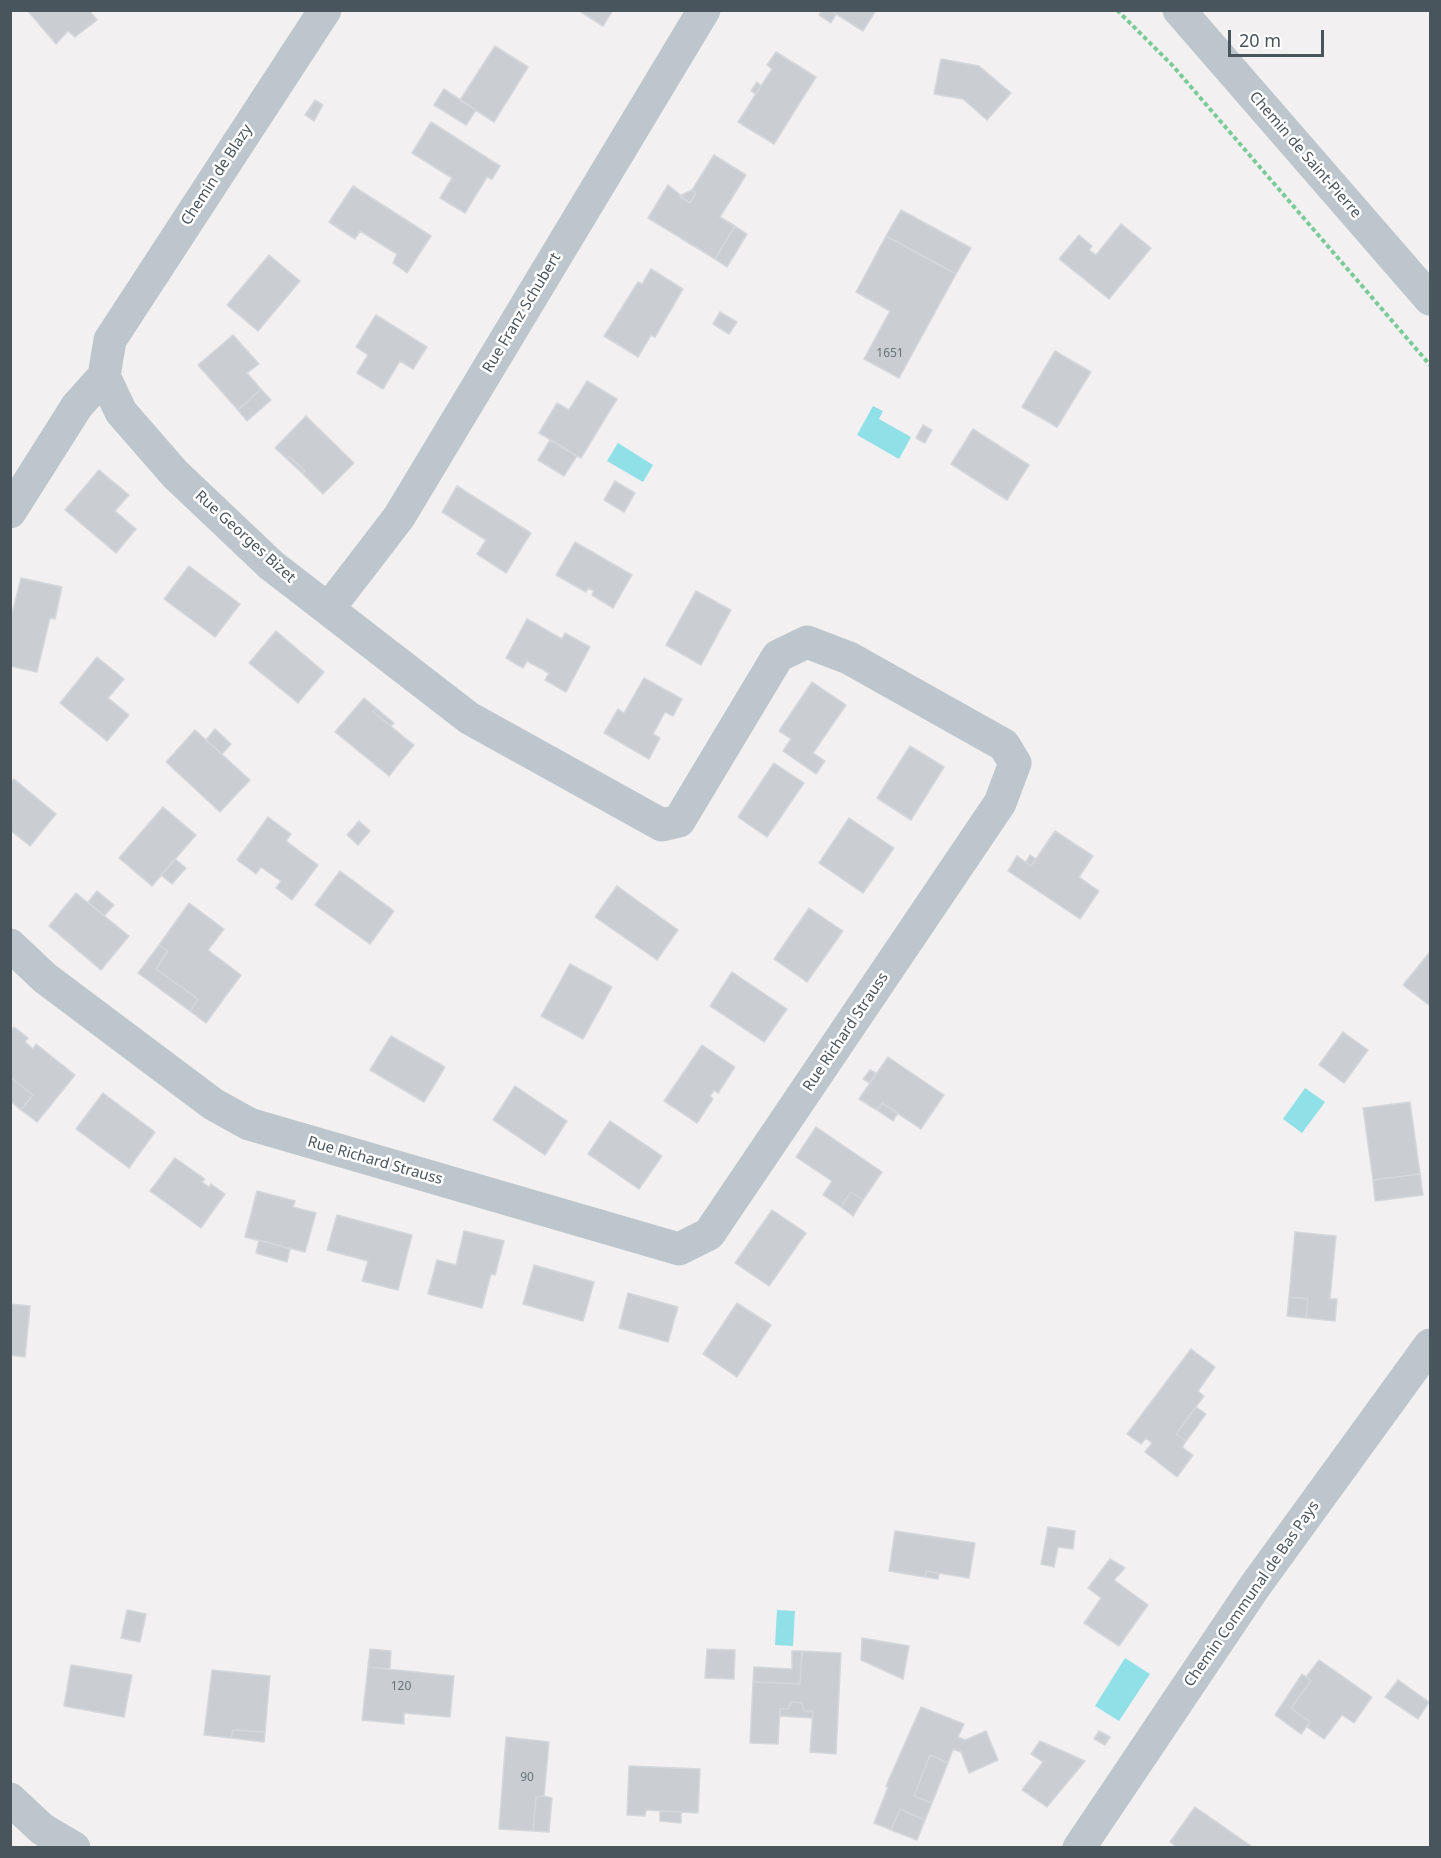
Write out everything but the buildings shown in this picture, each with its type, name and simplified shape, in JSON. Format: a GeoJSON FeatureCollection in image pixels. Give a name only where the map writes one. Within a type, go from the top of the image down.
{"type":"FeatureCollection","features":[{"type":"Feature","properties":{"kind":"street","name":"Chemin de Blazy"},"geometry":{"type":"LineString","coordinates":[[104,376],[110,340],[325,10]]}},
{"type":"Feature","properties":{"kind":"street","name":"Rue Franz Schubert"},"geometry":{"type":"LineString","coordinates":[[329,608],[399,517],[704,10]]}},
{"type":"Feature","properties":{"kind":"street","name":"Chemin de Saint-Pierre"},"geometry":{"type":"LineString","coordinates":[[1179,10],[1429,294]]}},
{"type":"Feature","properties":{"kind":"street","name":"Rue Georges Bizet"},"geometry":{"type":"LineString","coordinates":[[104,376],[122,412],[175,474],[271,565],[470,718]]}},
{"type":"Feature","properties":{"kind":"street"},"geometry":{"type":"LineString","coordinates":[[16,494],[77,406],[104,376]]}},
{"type":"Feature","properties":{"kind":"street","name":"Rue Richard Strauss"},"geometry":{"type":"LineString","coordinates":[[10,945],[45,978],[213,1104],[249,1124],[679,1249],[709,1234],[1000,803],[1015,764],[1004,745],[849,658],[807,642],[778,656],[679,821],[662,825],[470,718]]}},
{"type":"Feature","properties":{"kind":"street","name":"Chemin Communal de Bas Pays"},"geometry":{"type":"LineString","coordinates":[[1078,1848],[1255,1586],[1431,1345]]}},
{"type":"Feature","properties":{"kind":"street"},"geometry":{"type":"LineString","coordinates":[[10,1799],[42,1829],[74,1848]]}},
{"type":"Feature","properties":{"kind":"path"},"geometry":{"type":"LineString","coordinates":[[1117,10],[1173,66],[1431,364]]}},
{"type":"Feature","properties":{"kind":"water"},"geometry":{"type":"Polygon","coordinates":[[[873,406],[883,411],[879,419],[911,437],[899,459],[857,435],[873,406]]]}},
{"type":"Feature","properties":{"kind":"water"},"geometry":{"type":"Polygon","coordinates":[[[618,443],[653,465],[643,482],[607,461],[618,443]]]}},
{"type":"Feature","properties":{"kind":"water"},"geometry":{"type":"Polygon","coordinates":[[[1305,1088],[1325,1102],[1302,1133],[1283,1119],[1305,1088]]]}},
{"type":"Feature","properties":{"kind":"water"},"geometry":{"type":"Polygon","coordinates":[[[777,1610],[795,1611],[793,1646],[775,1645],[777,1610]]]}},
{"type":"Feature","properties":{"kind":"water"},"geometry":{"type":"Polygon","coordinates":[[[1125,1658],[1150,1674],[1119,1721],[1095,1706],[1125,1658]]]}}]}
